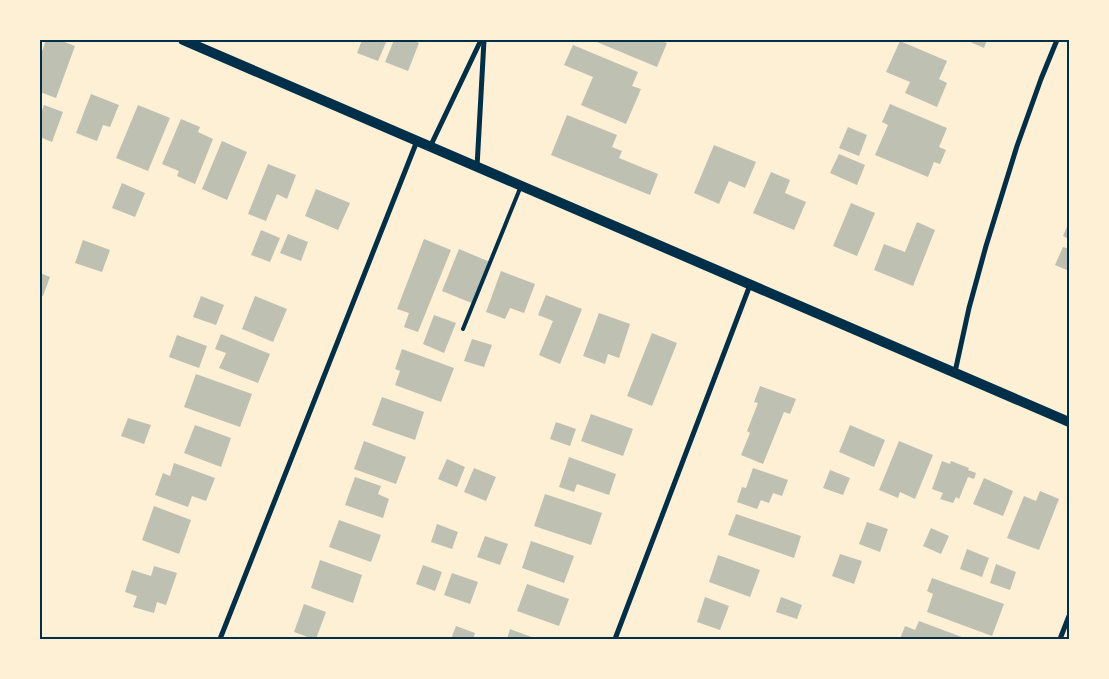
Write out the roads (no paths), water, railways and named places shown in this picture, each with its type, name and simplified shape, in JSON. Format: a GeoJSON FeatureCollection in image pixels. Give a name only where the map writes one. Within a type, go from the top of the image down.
{"type":"FeatureCollection","features":[{"type":"Feature","properties":{"kind":"main road"},"geometry":{"type":"LineString","coordinates":[[182,40],[1069,422]]}},
{"type":"Feature","properties":{"kind":"street"},"geometry":{"type":"LineString","coordinates":[[430,147],[482,40]]}},
{"type":"Feature","properties":{"kind":"street"},"geometry":{"type":"LineString","coordinates":[[477,168],[482,40]]}},
{"type":"Feature","properties":{"kind":"street"},"geometry":{"type":"LineString","coordinates":[[955,373],[969,308],[986,246],[1017,146],[1057,40]]}},
{"type":"Feature","properties":{"kind":"street"},"geometry":{"type":"LineString","coordinates":[[220,639],[417,141]]}},
{"type":"Feature","properties":{"kind":"street"},"geometry":{"type":"LineString","coordinates":[[615,639],[750,285]]}},
{"type":"Feature","properties":{"kind":"street"},"geometry":{"type":"LineString","coordinates":[[1060,639],[1069,616]]}},
{"type":"Feature","properties":{"kind":"lane"},"geometry":{"type":"LineString","coordinates":[[463,329],[521,186]]}}]}
